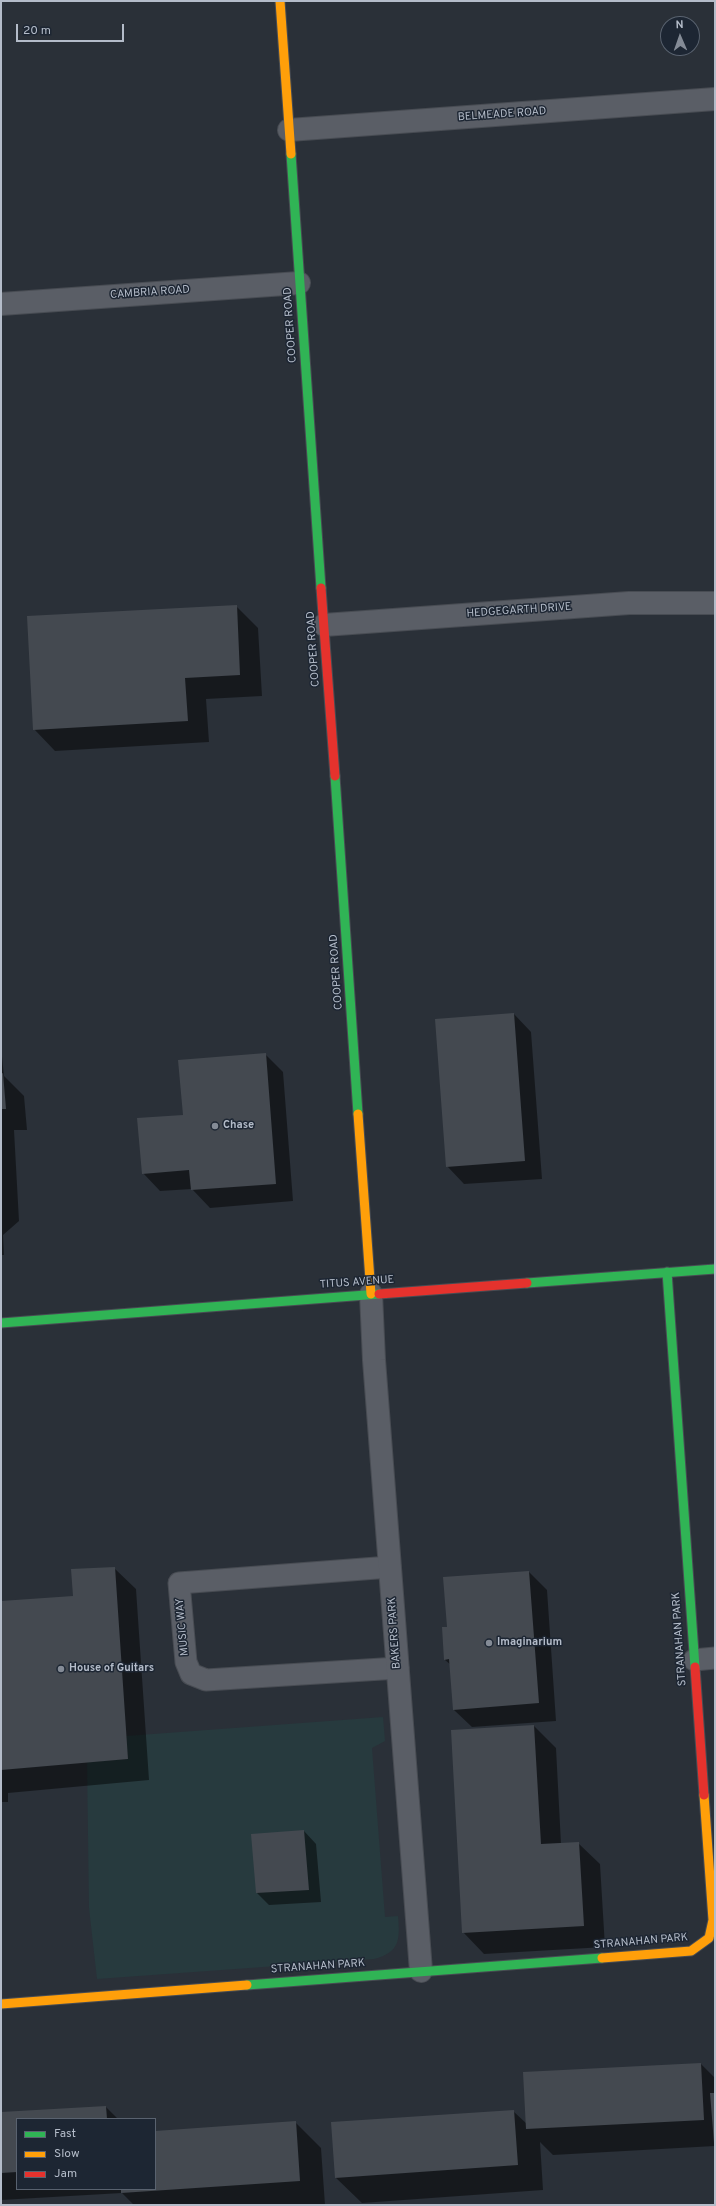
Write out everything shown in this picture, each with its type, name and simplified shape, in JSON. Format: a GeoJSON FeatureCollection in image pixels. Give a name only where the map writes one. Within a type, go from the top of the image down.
{"type":"FeatureCollection","features":[{"type":"Feature","properties":{"kind":"street","name":"COOPER ROAD"},"geometry":{"type":"LineString","coordinates":[[280,1],[371,1294]]}},
{"type":"Feature","properties":{"kind":"street","name":"BELMEADE ROAD"},"geometry":{"type":"LineString","coordinates":[[289,130],[715,100]]}},
{"type":"Feature","properties":{"kind":"street","name":"CAMBRIA ROAD"},"geometry":{"type":"LineString","coordinates":[[1,304],[300,283]]}},
{"type":"Feature","properties":{"kind":"street","name":"HEDGEGARTH DRIVE"},"geometry":{"type":"LineString","coordinates":[[324,625],[630,603],[715,603]]}},
{"type":"Feature","properties":{"kind":"street","name":"TITUS AVENUE"},"geometry":{"type":"LineString","coordinates":[[1,1323],[715,1269]]}},
{"type":"Feature","properties":{"kind":"street","name":"STRANAHAN PARK"},"geometry":{"type":"LineString","coordinates":[[1,2004],[691,1951],[708,1938],[713,1920],[667,1272]]}},
{"type":"Feature","properties":{"kind":"street","name":"BAKERS PARK"},"geometry":{"type":"LineString","coordinates":[[371,1294],[421,1971]]}},
{"type":"Feature","properties":{"kind":"lane","name":"MUSIC WAY"},"geometry":{"type":"LineString","coordinates":[[390,1567],[179,1583],[186,1662],[191,1674],[206,1680],[398,1668]]}},
{"type":"Feature","properties":{"kind":"lane"},"geometry":{"type":"LineString","coordinates":[[694,1660],[715,1658]]}},
{"type":"Feature","properties":{"kind":"green space"},"geometry":{"type":"Polygon","coordinates":[[[383,1717],[385,1741],[372,1748],[385,1917],[398,1916],[399,1932],[394,1949],[383,1956],[374,1959],[97,1979],[89,1908],[87,1762],[128,1759],[126,1736],[383,1717]]]}},
{"type":"Feature","properties":{"kind":"building"},"geometry":{"type":"Polygon","coordinates":[[[237,605],[240,675],[185,678],[188,721],[33,730],[27,616],[237,605]]]}},
{"type":"Feature","properties":{"kind":"building"},"geometry":{"type":"Polygon","coordinates":[[[514,1013],[525,1161],[446,1167],[435,1019],[514,1013]]]}},
{"type":"Feature","properties":{"kind":"building"},"geometry":{"type":"Polygon","coordinates":[[[266,1053],[276,1184],[191,1190],[189,1170],[142,1174],[137,1118],[183,1115],[178,1060],[266,1053]]]}},
{"type":"Feature","properties":{"kind":"building"},"geometry":{"type":"Polygon","coordinates":[[[3,1073],[6,1109],[1,1109],[1,1074],[3,1073]]]}},
{"type":"Feature","properties":{"kind":"building","name":"House of Guitars"},"geometry":{"type":"Polygon","coordinates":[[[115,1567],[128,1759],[1,1770],[1,1601],[73,1596],[71,1569],[115,1567]]]}},
{"type":"Feature","properties":{"kind":"building","name":"Imaginarium"},"geometry":{"type":"Polygon","coordinates":[[[529,1571],[539,1703],[453,1710],[449,1659],[444,1660],[442,1627],[447,1627],[443,1577],[529,1571]]]}},
{"type":"Feature","properties":{"kind":"building"},"geometry":{"type":"Polygon","coordinates":[[[534,1725],[541,1844],[579,1842],[584,1926],[462,1933],[451,1730],[534,1725]]]}},
{"type":"Feature","properties":{"kind":"building"},"geometry":{"type":"Polygon","coordinates":[[[304,1830],[309,1890],[256,1893],[251,1834],[304,1830]]]}},
{"type":"Feature","properties":{"kind":"building"},"geometry":{"type":"Polygon","coordinates":[[[701,2063],[704,2120],[526,2129],[523,2072],[701,2063]]]}},
{"type":"Feature","properties":{"kind":"building"},"geometry":{"type":"Polygon","coordinates":[[[710,2093],[715,2093],[715,2143],[714,2143],[710,2093]]]}},
{"type":"Feature","properties":{"kind":"building"},"geometry":{"type":"Polygon","coordinates":[[[106,2106],[107,2118],[16,2118],[16,2172],[1,2173],[1,2112],[106,2106]]]}},
{"type":"Feature","properties":{"kind":"building"},"geometry":{"type":"Polygon","coordinates":[[[514,2110],[518,2165],[335,2178],[331,2122],[514,2110]]]}},
{"type":"Feature","properties":{"kind":"building"},"geometry":{"type":"Polygon","coordinates":[[[296,2121],[300,2181],[121,2193],[121,2190],[156,2190],[156,2131],[296,2121]]]}},
{"type":"Feature","properties":{"kind":"traffic: fast"},"geometry":{"type":"LineString","coordinates":[[291,154],[321,588]]}},
{"type":"Feature","properties":{"kind":"traffic: fast"},"geometry":{"type":"LineString","coordinates":[[335,776],[358,1114]]}},
{"type":"Feature","properties":{"kind":"traffic: fast"},"geometry":{"type":"LineString","coordinates":[[527,1283],[715,1269]]}},
{"type":"Feature","properties":{"kind":"traffic: fast"},"geometry":{"type":"LineString","coordinates":[[667,1272],[695,1667]]}},
{"type":"Feature","properties":{"kind":"traffic: fast"},"geometry":{"type":"LineString","coordinates":[[1,1323],[379,1294]]}},
{"type":"Feature","properties":{"kind":"traffic: fast"},"geometry":{"type":"LineString","coordinates":[[247,1985],[602,1958]]}},
{"type":"Feature","properties":{"kind":"traffic: slow"},"geometry":{"type":"LineString","coordinates":[[280,1],[291,154]]}},
{"type":"Feature","properties":{"kind":"traffic: slow"},"geometry":{"type":"LineString","coordinates":[[358,1114],[371,1294]]}},
{"type":"Feature","properties":{"kind":"traffic: slow"},"geometry":{"type":"LineString","coordinates":[[602,1958],[691,1951],[709,1938],[713,1920],[704,1795]]}},
{"type":"Feature","properties":{"kind":"traffic: slow"},"geometry":{"type":"LineString","coordinates":[[1,2004],[247,1985]]}},
{"type":"Feature","properties":{"kind":"traffic: jam"},"geometry":{"type":"LineString","coordinates":[[321,588],[335,776]]}},
{"type":"Feature","properties":{"kind":"traffic: jam"},"geometry":{"type":"LineString","coordinates":[[379,1294],[527,1283]]}},
{"type":"Feature","properties":{"kind":"traffic: jam"},"geometry":{"type":"LineString","coordinates":[[695,1667],[704,1795]]}},
{"type":"Feature","properties":{"kind":"place","name":"Chase"},"geometry":{"type":"Point","coordinates":[215,1126]}},
{"type":"Feature","properties":{"kind":"place","name":"Imaginarium"},"geometry":{"type":"Point","coordinates":[489,1643]}},
{"type":"Feature","properties":{"kind":"place","name":"House of Guitars"},"geometry":{"type":"Point","coordinates":[61,1669]}}]}
